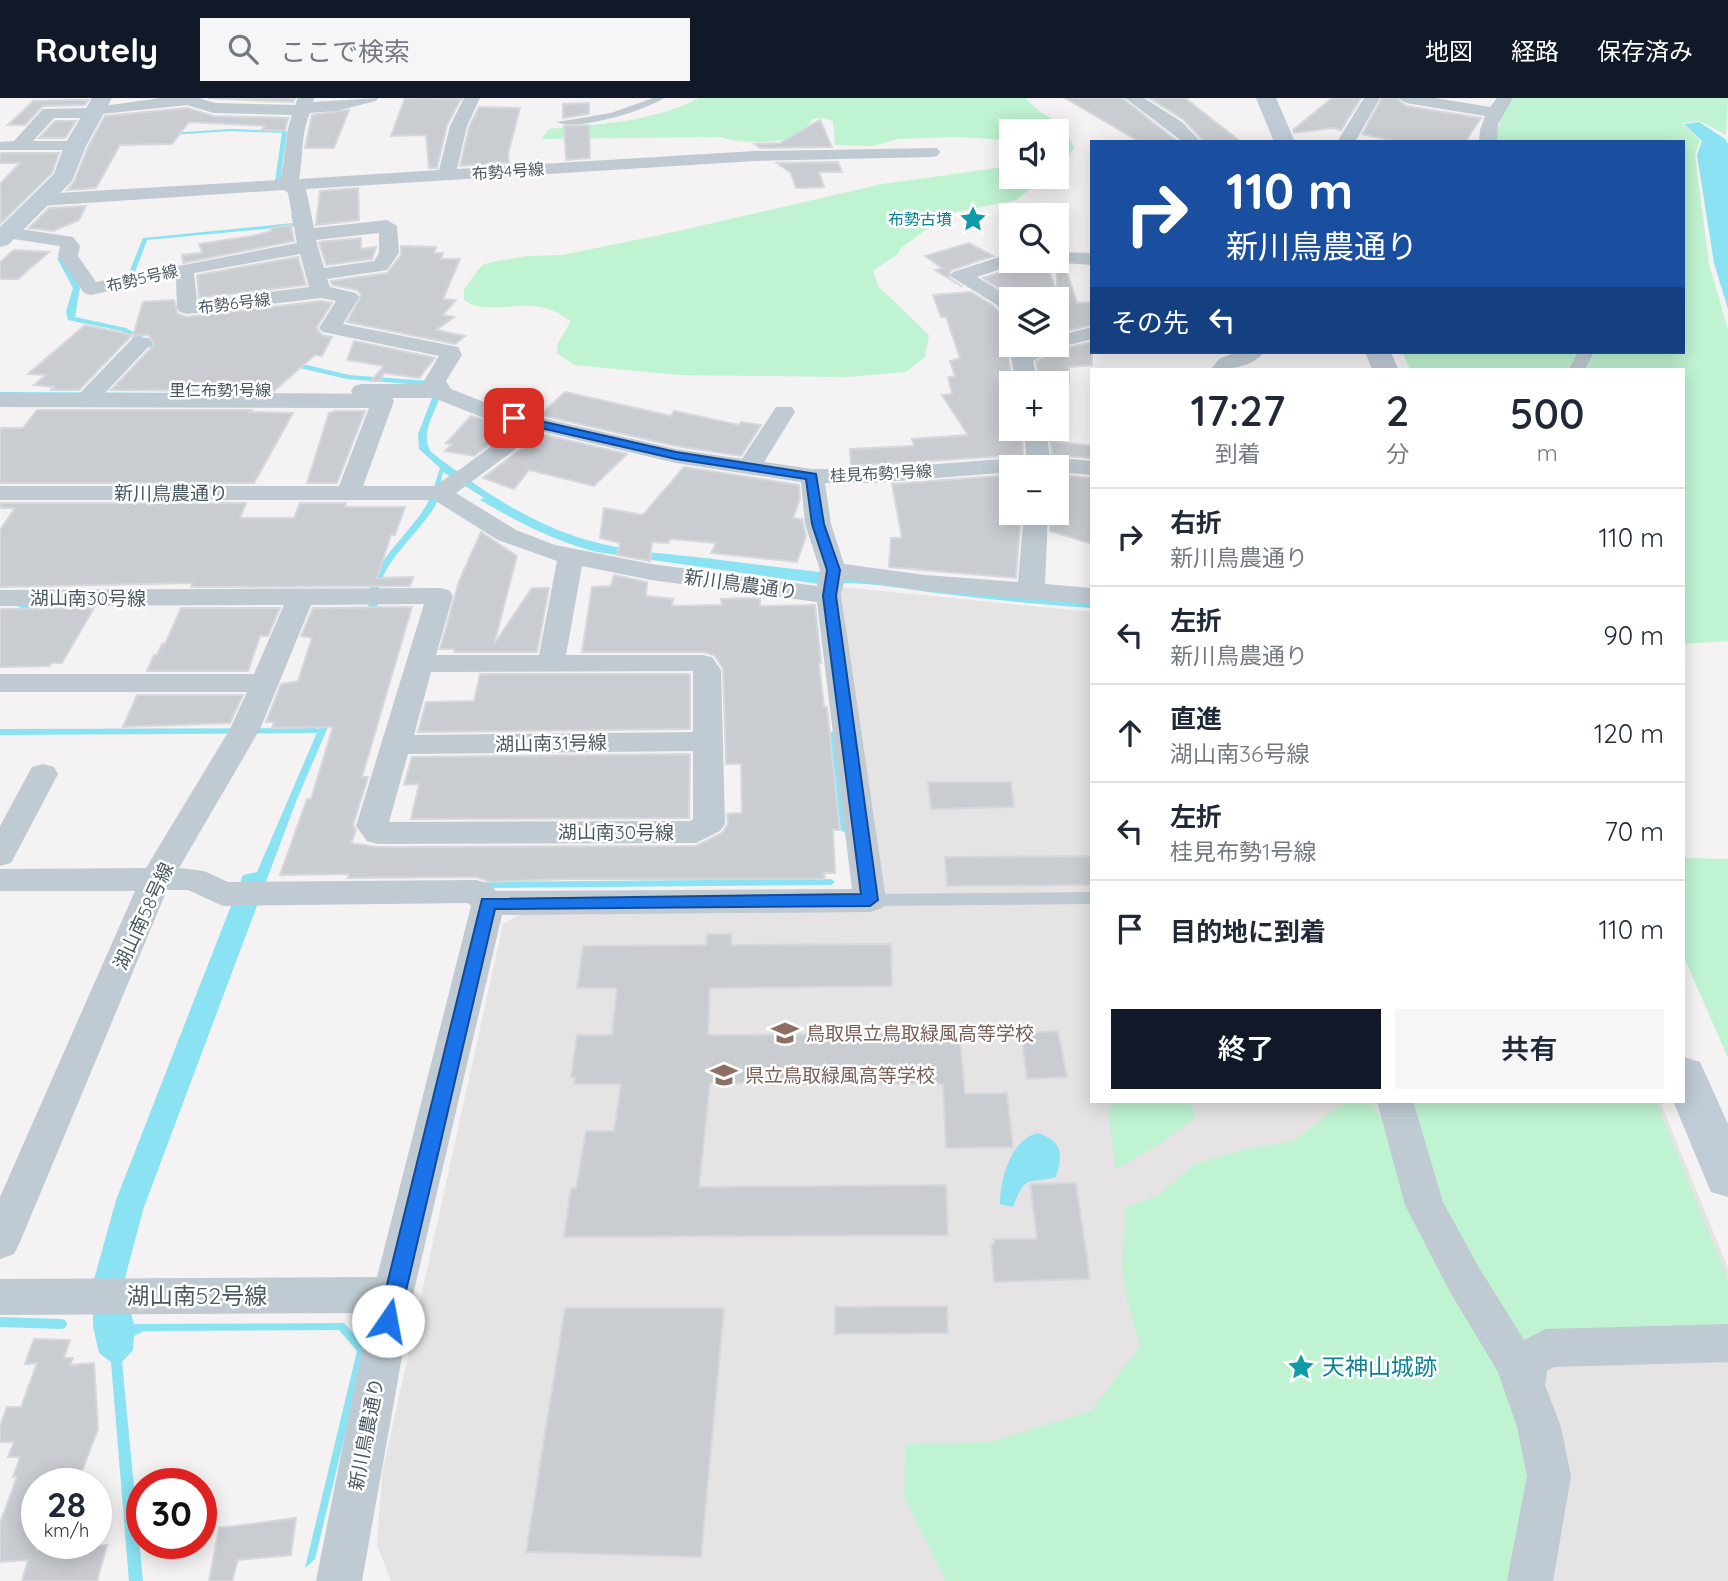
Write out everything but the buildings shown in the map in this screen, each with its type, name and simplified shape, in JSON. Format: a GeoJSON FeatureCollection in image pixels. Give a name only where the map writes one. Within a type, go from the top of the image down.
{"type":"FeatureCollection","features":[{"type":"Feature","properties":{"kind":"main road"},"geometry":{"type":"LineString","coordinates":[[1266,98],[1284,140]]}},
{"type":"Feature","properties":{"kind":"main road"},"geometry":{"type":"LineString","coordinates":[[8,228],[64,176],[75,146],[97,107]]}},
{"type":"Feature","properties":{"kind":"main road"},"geometry":{"type":"LineString","coordinates":[[1685,1076],[1728,1178]]}},
{"type":"Feature","properties":{"kind":"street"},"geometry":{"type":"LineString","coordinates":[[19,146],[49,113],[188,100],[214,108],[336,106],[370,98]]}},
{"type":"Feature","properties":{"kind":"street"},"geometry":{"type":"LineString","coordinates":[[446,175],[452,159],[454,134],[463,109],[472,98]]}},
{"type":"Feature","properties":{"kind":"street"},"geometry":{"type":"LineString","coordinates":[[1133,98],[1176,126],[1191,140]]}},
{"type":"Feature","properties":{"kind":"street"},"geometry":{"type":"LineString","coordinates":[[1347,140],[1372,98]]}},
{"type":"Feature","properties":{"kind":"street"},"geometry":{"type":"LineString","coordinates":[[1406,98],[1494,113]]}},
{"type":"Feature","properties":{"kind":"street"},"geometry":{"type":"LineString","coordinates":[[1487,140],[1486,135],[1494,113],[1505,98]]}},
{"type":"Feature","properties":{"kind":"street"},"geometry":{"type":"LineString","coordinates":[[304,105],[293,135],[294,160],[288,185],[297,190],[306,241],[318,283],[349,297],[330,328],[450,352],[451,355],[435,381],[441,391]]}},
{"type":"Feature","properties":{"kind":"street"},"geometry":{"type":"LineString","coordinates":[[0,146],[75,146]]}},
{"type":"Feature","properties":{"kind":"street","name":"布勢4号線"},"geometry":{"type":"LineString","coordinates":[[40,200],[755,156],[931,152]]}},
{"type":"Feature","properties":{"kind":"street"},"geometry":{"type":"LineString","coordinates":[[8,228],[86,198],[64,176]]}},
{"type":"Feature","properties":{"kind":"street","name":"布勢5号線"},"geometry":{"type":"LineString","coordinates":[[8,228],[66,241],[70,246],[68,256],[91,289],[306,241],[387,226],[391,245],[384,263],[318,283]]}},
{"type":"Feature","properties":{"kind":"street"},"geometry":{"type":"LineString","coordinates":[[1069,258],[1090,259]]}},
{"type":"Feature","properties":{"kind":"street"},"geometry":{"type":"LineString","coordinates":[[999,263],[960,276],[999,298]]}},
{"type":"Feature","properties":{"kind":"street","name":"布勢6号線"},"geometry":{"type":"LineString","coordinates":[[182,269],[186,277],[187,308],[318,283]]}},
{"type":"Feature","properties":{"kind":"street"},"geometry":{"type":"LineString","coordinates":[[1069,339],[1090,334]]}},
{"type":"Feature","properties":{"kind":"street"},"geometry":{"type":"LineString","coordinates":[[91,394],[141,343]]}},
{"type":"Feature","properties":{"kind":"street"},"geometry":{"type":"LineString","coordinates":[[1223,368],[1249,354]]}},
{"type":"Feature","properties":{"kind":"street","name":"里仁布勢1号線"},"geometry":{"type":"LineString","coordinates":[[0,391],[91,394],[441,391]]}},
{"type":"Feature","properties":{"kind":"street","name":"桂見布勢1号線"},"geometry":{"type":"LineString","coordinates":[[441,391],[492,413],[676,456],[812,476],[873,476],[999,468]]}},
{"type":"Feature","properties":{"kind":"street"},"geometry":{"type":"LineString","coordinates":[[0,400],[91,394],[383,401],[348,493]]}},
{"type":"Feature","properties":{"kind":"street"},"geometry":{"type":"LineString","coordinates":[[749,467],[784,412]]}},
{"type":"Feature","properties":{"kind":"street"},"geometry":{"type":"LineString","coordinates":[[439,493],[536,423]]}},
{"type":"Feature","properties":{"kind":"street","name":"桂見布勢1号線"},"geometry":{"type":"LineString","coordinates":[[1069,467],[1090,468]]}},
{"type":"Feature","properties":{"kind":"street"},"geometry":{"type":"LineString","coordinates":[[43,774],[1,875],[193,879],[223,894],[476,891],[488,903],[870,900],[831,583],[818,524],[812,476]]}},
{"type":"Feature","properties":{"kind":"street","name":"新川鳥農通り"},"geometry":{"type":"LineString","coordinates":[[0,493],[439,493],[507,535],[548,551],[651,572],[831,583],[925,583],[1090,596]]}},
{"type":"Feature","properties":{"kind":"street"},"geometry":{"type":"LineString","coordinates":[[1031,592],[1035,525]]}},
{"type":"Feature","properties":{"kind":"street"},"geometry":{"type":"LineString","coordinates":[[551,663],[571,556]]}},
{"type":"Feature","properties":{"kind":"street","name":"湖山南30号線"},"geometry":{"type":"LineString","coordinates":[[2,601],[440,596],[418,664],[394,745],[372,826],[378,833],[696,832],[709,824],[707,670],[702,663],[418,664]]}},
{"type":"Feature","properties":{"kind":"street","name":"湖山南58号線"},"geometry":{"type":"LineString","coordinates":[[0,1242],[8,1204],[156,879],[245,729],[301,597]]}},
{"type":"Feature","properties":{"kind":"street"},"geometry":{"type":"LineString","coordinates":[[0,684],[264,683]]}},
{"type":"Feature","properties":{"kind":"street","name":"湖山南31号線"},"geometry":{"type":"LineString","coordinates":[[394,745],[708,741]]}},
{"type":"Feature","properties":{"kind":"street","name":"新川鳥農通り"},"geometry":{"type":"LineString","coordinates":[[338,1581],[393,1295],[488,903]]}},
{"type":"Feature","properties":{"kind":"street"},"geometry":{"type":"LineString","coordinates":[[1395,1103],[1424,1206],[1464,1279],[1516,1364],[1539,1427],[1549,1476],[1530,1581]]}},
{"type":"Feature","properties":{"kind":"street","name":"湖山南52号線"},"geometry":{"type":"LineString","coordinates":[[0,1297],[393,1295]]}},
{"type":"Feature","properties":{"kind":"street"},"geometry":{"type":"LineString","coordinates":[[1524,1385],[1528,1361],[1546,1349],[1728,1343]]}},
{"type":"Feature","properties":{"kind":"lane"},"geometry":{"type":"LineString","coordinates":[[561,122],[608,116],[660,98]]}},
{"type":"Feature","properties":{"kind":"lane"},"geometry":{"type":"LineString","coordinates":[[870,900],[1090,898]]}},
{"type":"Feature","properties":{"kind":"shaded area","name":"鳥取県立鳥取緑風高等学校"},"geometry":{"type":"Polygon","coordinates":[[[841,587],[1090,612],[1090,1103],[1661,1103],[1728,1268],[1728,1581],[391,1581],[377,1545],[382,1474],[503,924],[527,911],[880,907],[841,587]]]}},
{"type":"Feature","properties":{"kind":"green space"},"geometry":{"type":"Polygon","coordinates":[[[699,98],[1025,98],[1052,119],[999,119],[999,139],[956,137],[898,139],[873,146],[835,145],[833,121],[823,118],[812,119],[802,135],[772,141],[750,142],[720,137],[541,139],[549,129],[645,117],[699,98]]]}},
{"type":"Feature","properties":{"kind":"green space"},"geometry":{"type":"Polygon","coordinates":[[[1514,98],[1728,98],[1726,135],[1700,121],[1682,123],[1700,140],[1695,155],[1709,264],[1728,330],[1728,641],[1685,644],[1685,368],[1410,368],[1403,354],[1685,354],[1685,140],[1495,140],[1501,115],[1514,98]]]}},
{"type":"Feature","properties":{"kind":"green space"},"geometry":{"type":"Polygon","coordinates":[[[1069,138],[1074,147],[1069,156],[1069,138]]]}},
{"type":"Feature","properties":{"kind":"green space"},"geometry":{"type":"Polygon","coordinates":[[[999,168],[999,189],[1030,189],[1016,200],[947,214],[873,271],[879,287],[929,335],[925,357],[906,372],[848,377],[680,375],[574,365],[557,353],[558,343],[571,321],[554,311],[540,307],[484,307],[464,300],[464,289],[482,265],[496,261],[527,256],[562,255],[882,184],[999,168]]]}},
{"type":"Feature","properties":{"kind":"green space"},"geometry":{"type":"Polygon","coordinates":[[[1685,858],[1728,859],[1728,1058],[1685,959],[1685,858]]]}},
{"type":"Feature","properties":{"kind":"green space"},"geometry":{"type":"Polygon","coordinates":[[[1112,1103],[1191,1103],[1195,1118],[1160,1144],[1116,1169],[1108,1113],[1112,1103]]]}},
{"type":"Feature","properties":{"kind":"green space"},"geometry":{"type":"Polygon","coordinates":[[[1343,1103],[1371,1103],[1386,1123],[1481,1322],[1537,1475],[1518,1581],[946,1581],[904,1497],[906,1444],[990,1442],[1091,1411],[1140,1346],[1127,1300],[1122,1268],[1126,1207],[1157,1196],[1195,1164],[1242,1150],[1293,1141],[1343,1103]]]}},
{"type":"Feature","properties":{"kind":"green space"},"geometry":{"type":"Polygon","coordinates":[[[1404,1103],[1657,1103],[1728,1280],[1728,1330],[1509,1338],[1471,1278],[1404,1103]]]}},
{"type":"Feature","properties":{"kind":"water"},"geometry":{"type":"Polygon","coordinates":[[[1699,122],[1725,139],[1728,144],[1728,309],[1714,263],[1697,155],[1702,141],[1684,124],[1699,122]]]}},
{"type":"Feature","properties":{"kind":"water"},"geometry":{"type":"Polygon","coordinates":[[[64,257],[80,287],[75,317],[126,328],[178,357],[290,361],[349,375],[428,381],[439,399],[427,433],[431,452],[500,500],[538,521],[577,537],[614,547],[652,552],[864,577],[1090,599],[1090,608],[995,600],[864,584],[819,584],[597,552],[551,537],[522,523],[480,500],[484,498],[443,472],[436,504],[397,554],[381,580],[378,611],[297,799],[144,1207],[123,1285],[134,1324],[344,1323],[366,1348],[315,1559],[305,1568],[357,1351],[339,1330],[144,1331],[134,1336],[133,1350],[122,1362],[132,1468],[126,1468],[126,1544],[111,1362],[99,1353],[93,1326],[93,1283],[116,1200],[243,875],[257,872],[369,612],[369,596],[379,567],[419,517],[431,495],[440,468],[419,449],[418,434],[432,398],[0,395],[0,392],[426,394],[421,385],[347,379],[287,365],[171,360],[122,331],[68,320],[66,312],[73,288],[57,258],[64,257]]]}},
{"type":"Feature","properties":{"kind":"water"},"geometry":{"type":"Polygon","coordinates":[[[1038,1133],[1052,1140],[1059,1149],[1060,1161],[1056,1177],[1025,1184],[1013,1207],[1000,1204],[1002,1183],[1009,1161],[1021,1143],[1038,1133]]]}},
{"type":"Feature","properties":{"kind":"water"},"geometry":{"type":"Polygon","coordinates":[[[127,1559],[141,1559],[143,1581],[129,1581],[127,1559]]]}},
{"type":"Feature","properties":{"kind":"waterway"},"geometry":{"type":"LineString","coordinates":[[171,134],[230,130],[285,132],[278,181]]}},
{"type":"Feature","properties":{"kind":"waterway"},"geometry":{"type":"LineString","coordinates":[[130,278],[145,239],[296,224],[294,215]]}},
{"type":"Feature","properties":{"kind":"waterway"},"geometry":{"type":"LineString","coordinates":[[21,606],[41,606]]}},
{"type":"Feature","properties":{"kind":"waterway"},"geometry":{"type":"LineString","coordinates":[[0,732],[315,731]]}},
{"type":"Feature","properties":{"kind":"waterway"},"geometry":{"type":"LineString","coordinates":[[833,734],[845,830]]}},
{"type":"Feature","properties":{"kind":"waterway"},"geometry":{"type":"LineString","coordinates":[[487,885],[831,882]]}},
{"type":"Feature","properties":{"kind":"waterway"},"geometry":{"type":"LineString","coordinates":[[0,1322],[61,1324]]}},
{"type":"Feature","properties":{"kind":"place","name":"布勢古墳"},"geometry":{"type":"Point","coordinates":[973,219]}},
{"type":"Feature","properties":{"kind":"place","name":"鳥取県立鳥取緑風高等学校"},"geometry":{"type":"Point","coordinates":[785,1033]}},
{"type":"Feature","properties":{"kind":"place","name":"県立鳥取緑風高等学校"},"geometry":{"type":"Point","coordinates":[724,1075]}},
{"type":"Feature","properties":{"kind":"place","name":"天神山城跡"},"geometry":{"type":"Point","coordinates":[1301,1367]}},
{"type":"Feature","properties":{"kind":"route"},"geometry":{"type":"LineString","coordinates":[[388,1321],[488,903],[870,900],[830,596],[833,570],[818,524],[812,476],[676,456],[514,418]]}}]}
